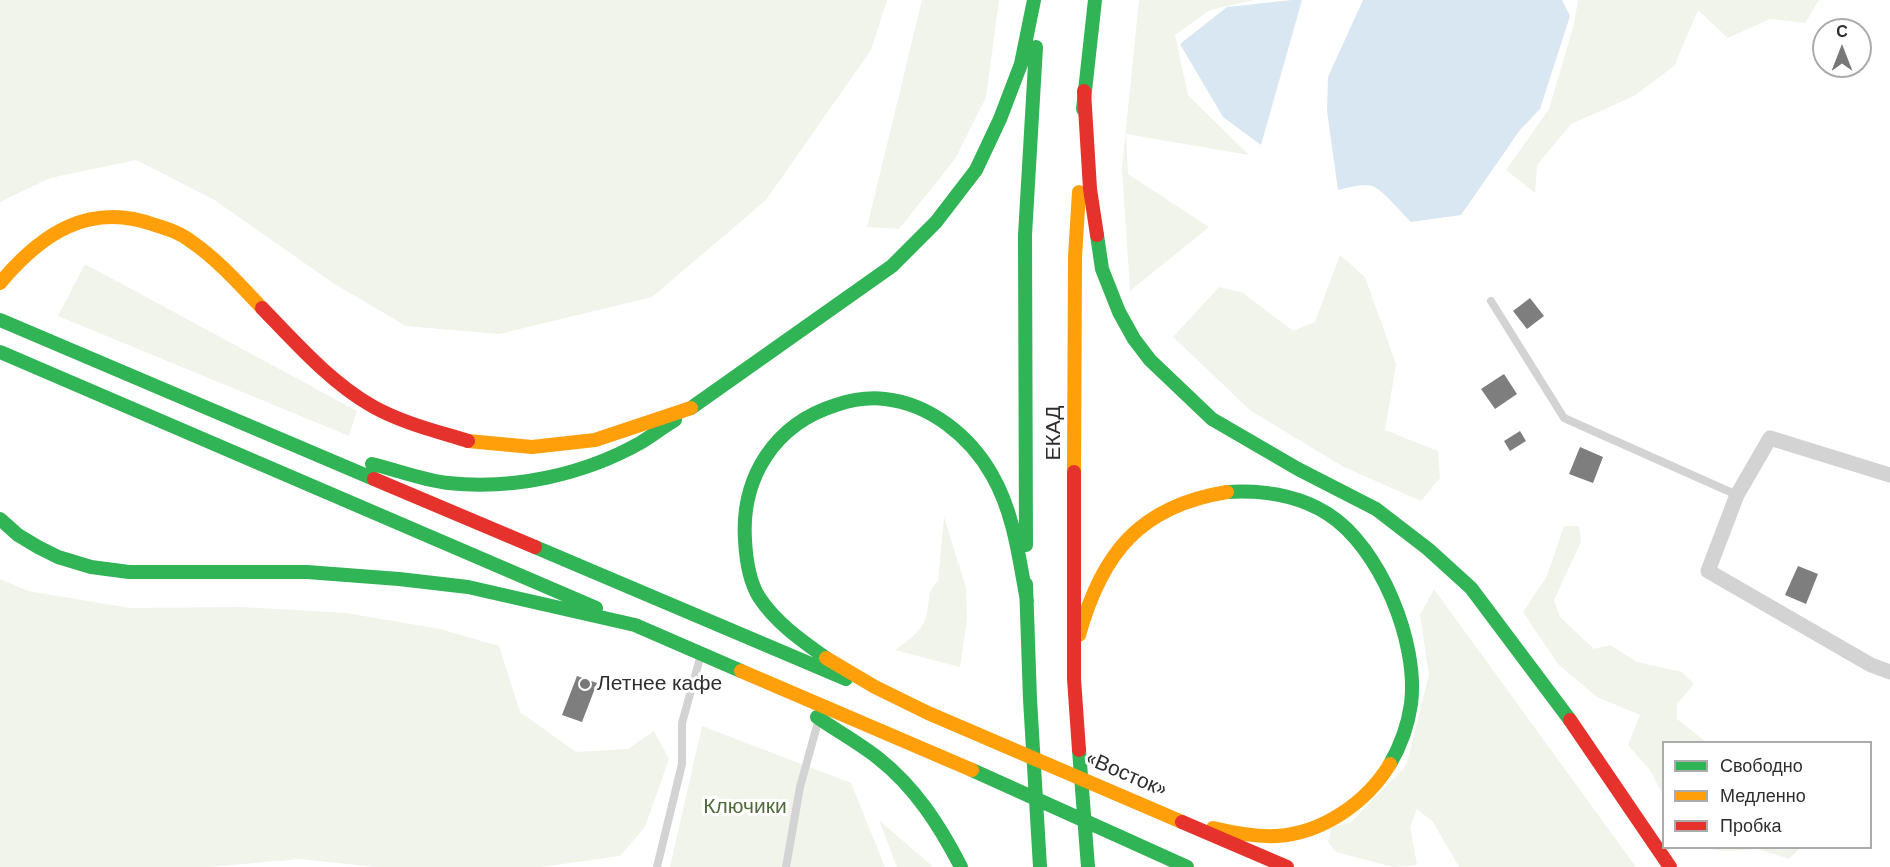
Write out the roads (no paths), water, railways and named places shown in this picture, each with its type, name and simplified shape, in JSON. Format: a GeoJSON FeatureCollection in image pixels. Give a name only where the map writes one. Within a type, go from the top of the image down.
{"type":"FeatureCollection","features":[{"type":"Feature","properties":{"kind":"main road"},"geometry":{"type":"LineString","coordinates":[[301,446],[448,483],[522,483],[581,468],[638,444],[892,266],[936,222],[976,170],[1000,119],[1021,64],[1034,0]]}},
{"type":"Feature","properties":{"kind":"main road","name":"ЕКАД"},"geometry":{"type":"LineString","coordinates":[[1039,0],[1025,235],[1024,429],[1030,699],[1040,867]]}},
{"type":"Feature","properties":{"kind":"main road","name":"ЕКАД"},"geometry":{"type":"LineString","coordinates":[[1088,867],[1074,679],[1075,257],[1084,91],[1095,2]]}},
{"type":"Feature","properties":{"kind":"main road"},"geometry":{"type":"LineString","coordinates":[[1084,91],[1090,189],[1102,269],[1119,312],[1134,339],[1150,360],[1212,418],[1298,469],[1376,509],[1428,549],[1471,588],[1565,713],[1670,867]]}},
{"type":"Feature","properties":{"kind":"main road"},"geometry":{"type":"LineString","coordinates":[[0,283],[37,244],[52,234],[87,220],[105,216],[142,220],[176,232],[193,242],[238,283],[303,350],[339,382],[372,406],[417,426],[468,441],[532,447],[595,440],[689,410]]}},
{"type":"Feature","properties":{"kind":"main road"},"geometry":{"type":"LineString","coordinates":[[0,320],[301,446],[947,723]]}},
{"type":"Feature","properties":{"kind":"main road"},"geometry":{"type":"LineString","coordinates":[[0,352],[761,680],[822,712],[958,764],[1187,867]]}},
{"type":"Feature","properties":{"kind":"main road"},"geometry":{"type":"LineString","coordinates":[[947,723],[861,680],[815,652],[777,620],[756,593],[745,552],[745,506],[758,467],[777,441],[795,424],[815,413],[853,401],[885,398],[914,406],[940,420],[967,440],[1000,489],[1015,538],[1027,601]]}},
{"type":"Feature","properties":{"kind":"main road"},"geometry":{"type":"LineString","coordinates":[[1074,679],[1076,648],[1083,618],[1095,584],[1107,562],[1119,546],[1143,523],[1181,502],[1200,496],[1231,490],[1263,491],[1302,502],[1343,526],[1360,544],[1386,584],[1399,617],[1408,653],[1411,704],[1397,753],[1388,769],[1360,801],[1341,815],[1315,827],[1300,832],[1274,835],[1237,833],[1214,828],[1134,801]]}},
{"type":"Feature","properties":{"kind":"main road"},"geometry":{"type":"LineString","coordinates":[[0,519],[18,535],[48,552],[72,562],[101,569],[129,572],[308,572],[468,587],[635,625]]}},
{"type":"Feature","properties":{"kind":"main road"},"geometry":{"type":"LineString","coordinates":[[822,712],[879,758],[914,792],[945,834],[962,867]]}},
{"type":"Feature","properties":{"kind":"main road","name":"«Восток»"},"geometry":{"type":"LineString","coordinates":[[947,723],[1287,867]]}},
{"type":"Feature","properties":{"kind":"main road"},"geometry":{"type":"LineString","coordinates":[[1138,846],[1180,867]]}},
{"type":"Feature","properties":{"kind":"street"},"geometry":{"type":"LineString","coordinates":[[1890,475],[1770,438],[1737,495],[1708,572],[1870,665],[1890,672]]}},
{"type":"Feature","properties":{"kind":"lane"},"geometry":{"type":"LineString","coordinates":[[1491,301],[1564,418],[1737,495]]}},
{"type":"Feature","properties":{"kind":"lane"},"geometry":{"type":"LineString","coordinates":[[657,867],[682,764],[682,723],[701,654]]}},
{"type":"Feature","properties":{"kind":"lane"},"geometry":{"type":"LineString","coordinates":[[786,867],[800,788],[822,712]]}},
{"type":"Feature","properties":{"kind":"place","name":"Летнее кафе"},"geometry":{"type":"Point","coordinates":[585,684]}},
{"type":"Feature","properties":{"kind":"park label","name":"Ключики"},"geometry":{"type":"Point","coordinates":[745,807]}}]}
